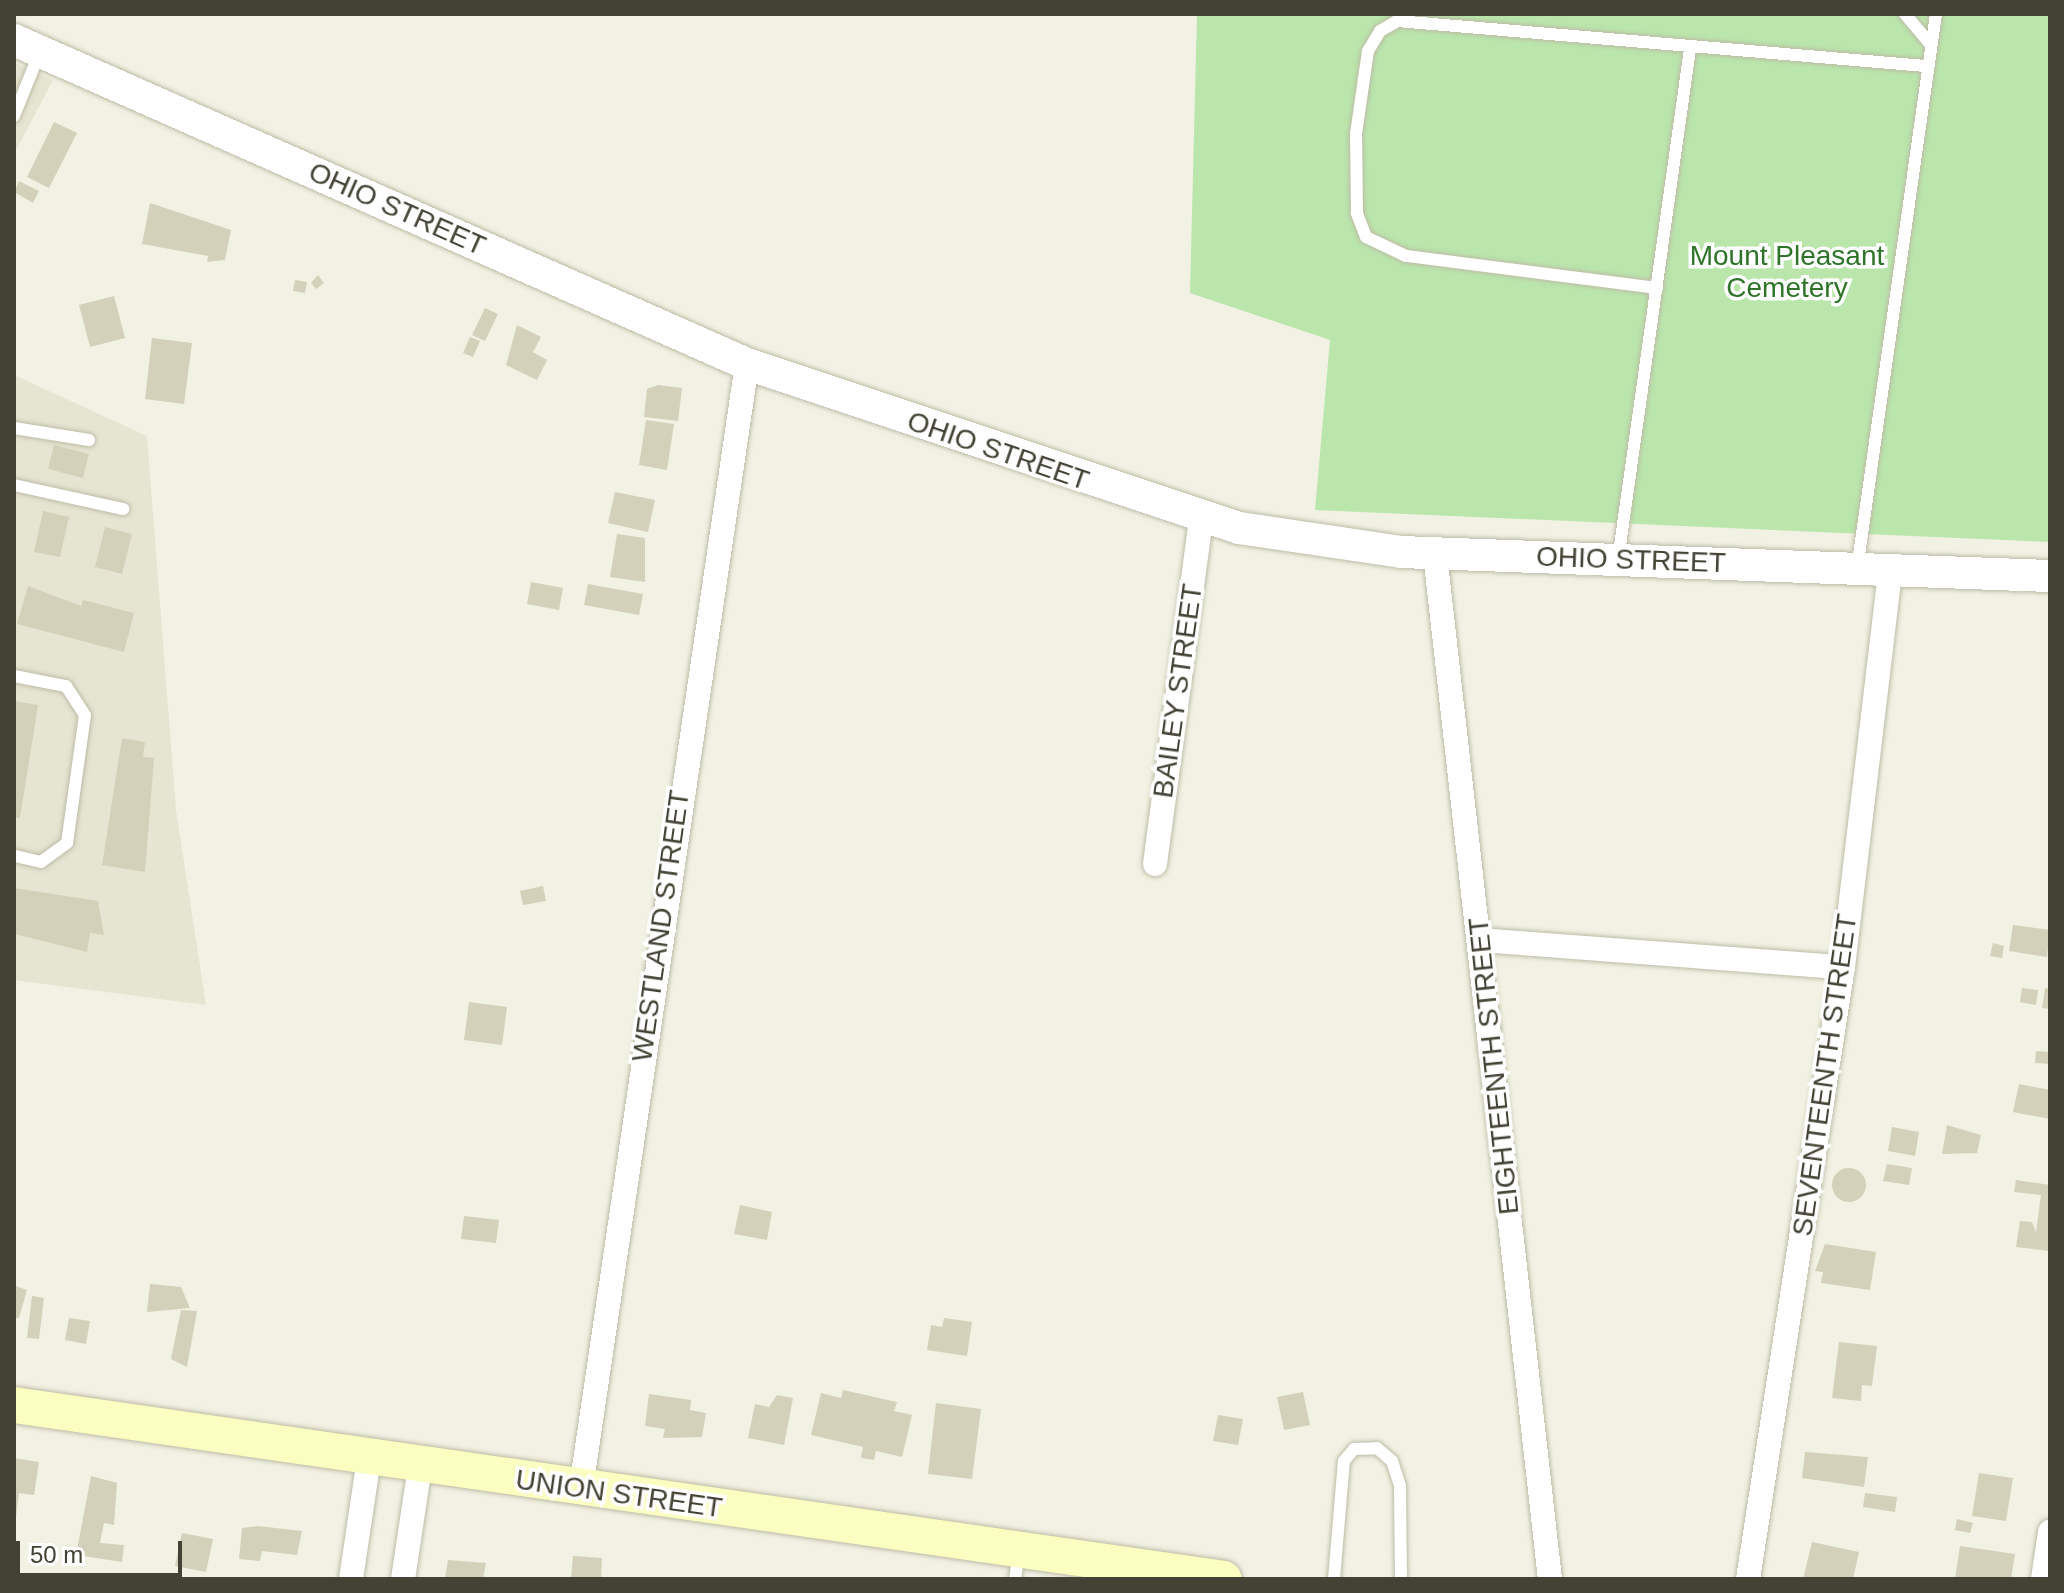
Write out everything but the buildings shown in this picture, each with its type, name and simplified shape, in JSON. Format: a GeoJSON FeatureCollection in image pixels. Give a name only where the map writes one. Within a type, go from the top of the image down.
{"type":"FeatureCollection","features":[{"type":"Feature","properties":{"kind":"main road","name":"UNION STREET"},"geometry":{"type":"LineString","coordinates":[[14,1405],[420,1467],[581,1488],[1017,1565],[1224,1579]]}},
{"type":"Feature","properties":{"kind":"street","name":"OHIO STREET"},"geometry":{"type":"LineString","coordinates":[[27,45],[747,364],[1201,518],[1306,542],[1435,554],[2050,576]]}},
{"type":"Feature","properties":{"kind":"street","name":"WESTLAND STREET"},"geometry":{"type":"LineString","coordinates":[[581,1488],[747,364]]}},
{"type":"Feature","properties":{"kind":"street","name":"BAILEY STREET"},"geometry":{"type":"LineString","coordinates":[[1155,864],[1201,518]]}},
{"type":"Feature","properties":{"kind":"street","name":"EIGHTEENTH STREET"},"geometry":{"type":"LineString","coordinates":[[1435,554],[1550,1579]]}},
{"type":"Feature","properties":{"kind":"street","name":"SEVENTEENTH STREET"},"geometry":{"type":"LineString","coordinates":[[1748,1579],[1843,967],[1890,570]]}},
{"type":"Feature","properties":{"kind":"street"},"geometry":{"type":"LineString","coordinates":[[1480,940],[1843,967]]}},
{"type":"Feature","properties":{"kind":"street"},"geometry":{"type":"LineString","coordinates":[[351,1579],[369,1459]]}},
{"type":"Feature","properties":{"kind":"street"},"geometry":{"type":"LineString","coordinates":[[403,1579],[420,1467]]}},
{"type":"Feature","properties":{"kind":"street"},"geometry":{"type":"LineString","coordinates":[[2043,1579],[2050,1532]]}},
{"type":"Feature","properties":{"kind":"lane"},"geometry":{"type":"LineString","coordinates":[[1905,14],[1930,44]]}},
{"type":"Feature","properties":{"kind":"lane"},"geometry":{"type":"LineString","coordinates":[[1857,569],[1925,66],[1936,14]]}},
{"type":"Feature","properties":{"kind":"lane"},"geometry":{"type":"LineString","coordinates":[[1657,288],[1406,256],[1376,245],[1357,213],[1362,83],[1374,38],[1397,21],[1690,49],[1925,66]]}},
{"type":"Feature","properties":{"kind":"lane"},"geometry":{"type":"LineString","coordinates":[[14,116],[27,45]]}},
{"type":"Feature","properties":{"kind":"lane"},"geometry":{"type":"LineString","coordinates":[[1618,560],[1690,49]]}},
{"type":"Feature","properties":{"kind":"lane"},"geometry":{"type":"LineString","coordinates":[[14,428],[89,440]]}},
{"type":"Feature","properties":{"kind":"lane"},"geometry":{"type":"LineString","coordinates":[[14,485],[123,509]]}},
{"type":"Feature","properties":{"kind":"lane"},"geometry":{"type":"LineString","coordinates":[[14,676],[66,686],[85,715],[67,843],[41,862],[14,856]]}},
{"type":"Feature","properties":{"kind":"lane"},"geometry":{"type":"LineString","coordinates":[[1334,1579],[1344,1461],[1354,1449],[1377,1448],[1392,1461],[1400,1486],[1401,1579]]}},
{"type":"Feature","properties":{"kind":"shaded area"},"geometry":{"type":"Polygon","coordinates":[[[14,63],[53,80],[14,154],[14,63]]]}},
{"type":"Feature","properties":{"kind":"shaded area"},"geometry":{"type":"Polygon","coordinates":[[[14,375],[147,436],[176,810],[206,1005],[14,980],[14,375]]]}},
{"type":"Feature","properties":{"kind":"green space","name":"Mount Pleasant Cemetery"},"geometry":{"type":"Polygon","coordinates":[[[1197,14],[2050,14],[2050,542],[1315,510],[1330,340],[1190,293],[1197,14]]]}}]}
